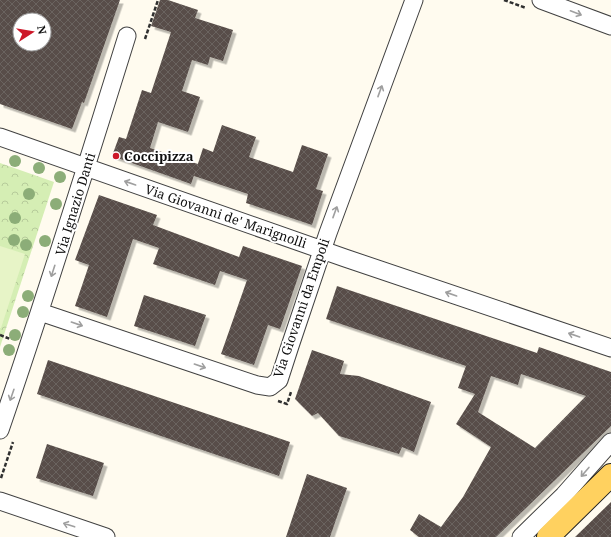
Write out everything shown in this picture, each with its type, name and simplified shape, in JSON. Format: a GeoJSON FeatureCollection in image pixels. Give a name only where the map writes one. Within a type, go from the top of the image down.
{"type":"FeatureCollection","features":[{"type":"Feature","properties":{"kind":"main road"},"geometry":{"type":"LineString","coordinates":[[548,537],[611,475]]}},
{"type":"Feature","properties":{"kind":"street","name":"Via Giovanni da Empoli"},"geometry":{"type":"LineString","coordinates":[[40,312],[257,386],[270,387],[279,380],[322,249],[414,0]]}},
{"type":"Feature","properties":{"kind":"street"},"geometry":{"type":"LineString","coordinates":[[542,0],[611,26]]}},
{"type":"Feature","properties":{"kind":"street","name":"Via Ignazio Danti"},"geometry":{"type":"LineString","coordinates":[[0,430],[40,312],[127,36]]}},
{"type":"Feature","properties":{"kind":"street","name":"Via Giovanni de' Marignolli"},"geometry":{"type":"LineString","coordinates":[[0,137],[86,168],[611,348]]}},
{"type":"Feature","properties":{"kind":"street"},"geometry":{"type":"LineString","coordinates":[[521,537],[564,495],[611,442]]}},
{"type":"Feature","properties":{"kind":"street"},"geometry":{"type":"LineString","coordinates":[[0,501],[106,537]]}},
{"type":"Feature","properties":{"kind":"path"},"geometry":{"type":"LineString","coordinates":[[127,36],[144,41],[158,0]]}},
{"type":"Feature","properties":{"kind":"path"},"geometry":{"type":"LineString","coordinates":[[0,336],[10,339]]}},
{"type":"Feature","properties":{"kind":"green space"},"geometry":{"type":"Polygon","coordinates":[[[0,163],[54,182],[0,347],[0,163]]]}},
{"type":"Feature","properties":{"kind":"green space"},"geometry":{"type":"Polygon","coordinates":[[[0,246],[25,254],[1,328],[0,328],[0,246]]]}},
{"type":"Feature","properties":{"kind":"building"},"geometry":{"type":"Polygon","coordinates":[[[0,0],[120,0],[84,103],[82,102],[72,129],[0,104],[0,0]]]}},
{"type":"Feature","properties":{"kind":"building"},"geometry":{"type":"Polygon","coordinates":[[[160,0],[168,0],[198,10],[195,18],[233,30],[223,61],[210,57],[208,65],[192,60],[182,91],[200,97],[188,132],[158,122],[150,148],[198,164],[191,184],[112,156],[119,137],[126,139],[142,90],[151,93],[171,32],[151,26],[160,0]]]}},
{"type":"Feature","properties":{"kind":"building"},"geometry":{"type":"Polygon","coordinates":[[[222,125],[256,137],[249,157],[293,172],[302,145],[328,154],[316,189],[323,191],[312,225],[246,203],[248,194],[194,176],[203,148],[213,152],[222,125]]]}},
{"type":"Feature","properties":{"kind":"building"},"geometry":{"type":"Polygon","coordinates":[[[99,195],[157,215],[153,225],[239,257],[243,246],[302,266],[280,329],[268,325],[254,365],[221,354],[247,280],[220,271],[215,285],[153,264],[159,248],[133,239],[107,317],[75,306],[89,265],[75,260],[99,195]]]}},
{"type":"Feature","properties":{"kind":"building"},"geometry":{"type":"Polygon","coordinates":[[[337,286],[537,353],[539,347],[611,372],[611,426],[496,537],[419,537],[410,530],[419,514],[441,527],[463,497],[491,447],[456,424],[475,394],[458,388],[466,366],[326,319],[337,286]],[[521,374],[518,385],[491,376],[478,412],[535,448],[586,396],[521,374]]]}},
{"type":"Feature","properties":{"kind":"building"},"geometry":{"type":"Polygon","coordinates":[[[144,295],[206,315],[195,346],[134,326],[144,295]]]}},
{"type":"Feature","properties":{"kind":"building"},"geometry":{"type":"Polygon","coordinates":[[[312,350],[344,361],[340,374],[359,376],[431,402],[414,452],[402,447],[399,454],[339,436],[318,413],[312,416],[295,399],[312,350]]]}},
{"type":"Feature","properties":{"kind":"building"},"geometry":{"type":"Polygon","coordinates":[[[48,360],[290,442],[279,476],[37,394],[48,360]]]}},
{"type":"Feature","properties":{"kind":"building"},"geometry":{"type":"Polygon","coordinates":[[[47,444],[104,463],[93,496],[36,478],[47,444]]]}},
{"type":"Feature","properties":{"kind":"building"},"geometry":{"type":"Polygon","coordinates":[[[307,474],[347,488],[330,537],[286,537],[307,474]]]}},
{"type":"Feature","properties":{"kind":"building"},"geometry":{"type":"Polygon","coordinates":[[[611,502],[611,537],[575,537],[611,502]]]}},
{"type":"Feature","properties":{"kind":"place","name":"Coccipizza"},"geometry":{"type":"Point","coordinates":[116,156]}}]}
